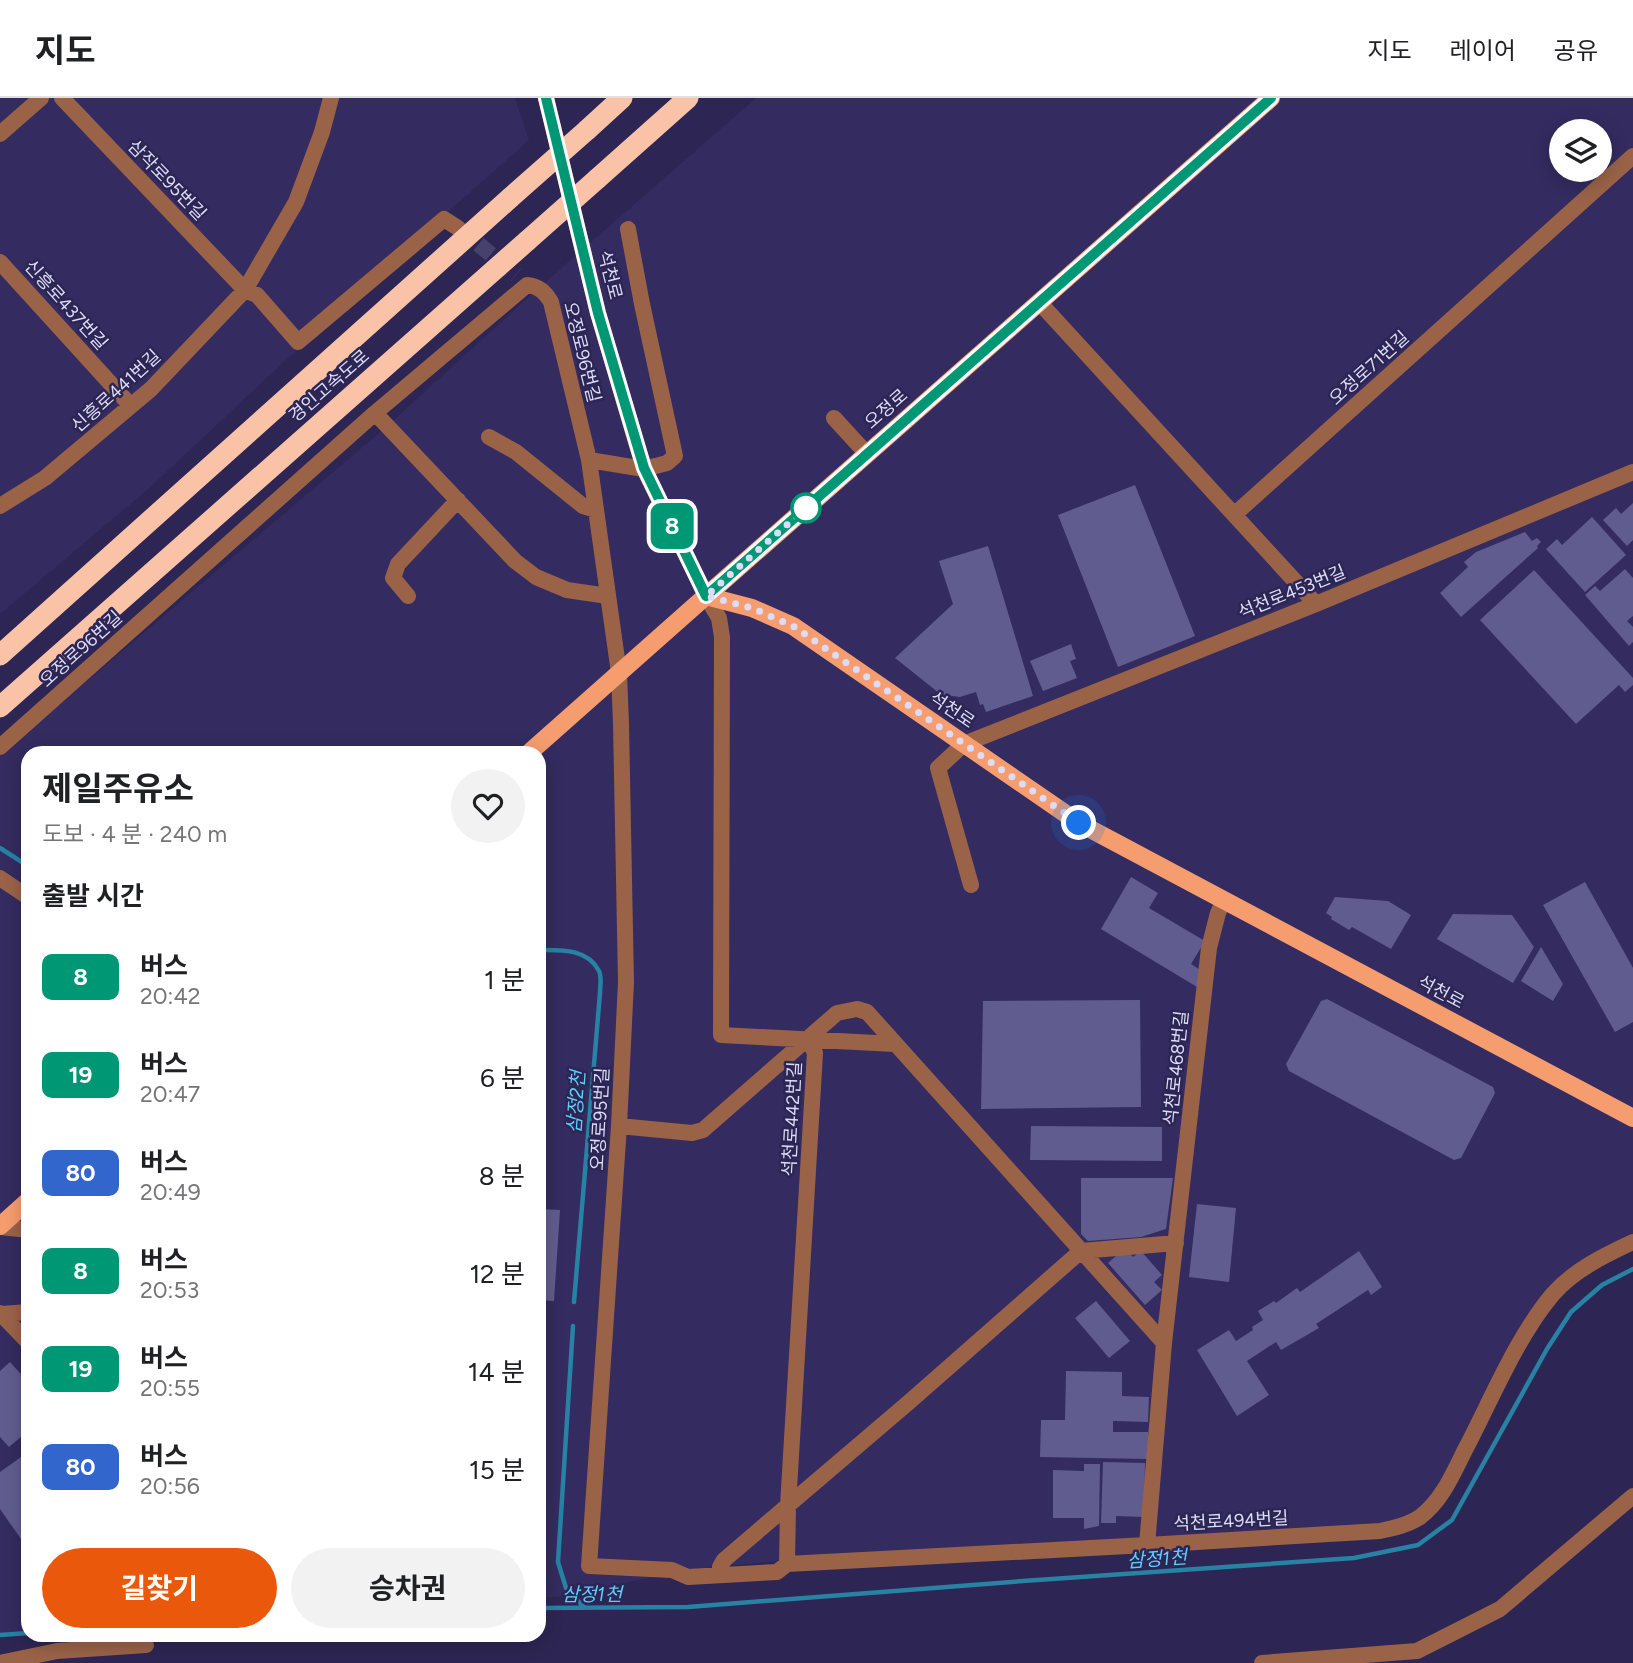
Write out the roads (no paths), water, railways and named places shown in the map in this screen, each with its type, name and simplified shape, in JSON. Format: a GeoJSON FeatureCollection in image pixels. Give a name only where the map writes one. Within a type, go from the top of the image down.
{"type":"FeatureCollection","features":[{"type":"Feature","properties":{"kind":"highway","name":"경인고속도로"},"geometry":{"type":"LineString","coordinates":[[0,654],[622,98]]}},
{"type":"Feature","properties":{"kind":"highway","name":"경인고속도로"},"geometry":{"type":"LineString","coordinates":[[0,707],[688,98]]}},
{"type":"Feature","properties":{"kind":"highway"},"geometry":{"type":"LineString","coordinates":[[0,648],[43,616]]}},
{"type":"Feature","properties":{"kind":"main road","name":"오정로"},"geometry":{"type":"LineString","coordinates":[[537,746],[1271,98]]}},
{"type":"Feature","properties":{"kind":"main road","name":"석천로"},"geometry":{"type":"LineString","coordinates":[[706,596],[752,608],[793,626],[1079,823],[1633,1118]]}},
{"type":"Feature","properties":{"kind":"main road"},"geometry":{"type":"LineString","coordinates":[[0,1226],[21,1207]]}},
{"type":"Feature","properties":{"kind":"street"},"geometry":{"type":"LineString","coordinates":[[0,134],[41,98]]}},
{"type":"Feature","properties":{"kind":"street","name":"삼작로95번길"},"geometry":{"type":"LineString","coordinates":[[62,98],[245,289],[257,295],[298,342],[451,223]]}},
{"type":"Feature","properties":{"kind":"street","name":"신흥로441번길"},"geometry":{"type":"LineString","coordinates":[[0,506],[45,478],[151,389],[245,289],[296,202],[322,132],[331,98]]}},
{"type":"Feature","properties":{"kind":"street","name":"석천로"},"geometry":{"type":"LineString","coordinates":[[545,98],[598,313],[644,468],[706,596]]}},
{"type":"Feature","properties":{"kind":"street","name":"오정로71번길"},"geometry":{"type":"LineString","coordinates":[[1236,514],[1633,156]]}},
{"type":"Feature","properties":{"kind":"street"},"geometry":{"type":"LineString","coordinates":[[589,460],[644,468],[667,463],[676,456],[628,229]]}},
{"type":"Feature","properties":{"kind":"street","name":"신흥로437번길"},"geometry":{"type":"LineString","coordinates":[[0,262],[131,406]]}},
{"type":"Feature","properties":{"kind":"street","name":"오정로96번길"},"geometry":{"type":"LineString","coordinates":[[0,747],[521,280],[536,286],[551,302],[589,460],[620,673]]}},
{"type":"Feature","properties":{"kind":"street"},"geometry":{"type":"LineString","coordinates":[[1040,302],[1316,604]]}},
{"type":"Feature","properties":{"kind":"street"},"geometry":{"type":"LineString","coordinates":[[375,413],[515,561],[536,577],[567,590],[608,596]]}},
{"type":"Feature","properties":{"kind":"street"},"geometry":{"type":"LineString","coordinates":[[834,418],[867,454]]}},
{"type":"Feature","properties":{"kind":"street"},"geometry":{"type":"LineString","coordinates":[[489,437],[516,452],[583,506],[596,510]]}},
{"type":"Feature","properties":{"kind":"street","name":"석천로453번길"},"geometry":{"type":"LineString","coordinates":[[964,744],[1316,604],[1633,472]]}},
{"type":"Feature","properties":{"kind":"street"},"geometry":{"type":"LineString","coordinates":[[408,596],[393,578],[398,564],[458,500]]}},
{"type":"Feature","properties":{"kind":"street","name":"석천로442번길"},"geometry":{"type":"LineString","coordinates":[[706,596],[719,618],[722,637],[721,1035],[808,1039],[815,1052],[788,1506],[787,1564]]}},
{"type":"Feature","properties":{"kind":"street","name":"오정로95번길"},"geometry":{"type":"LineString","coordinates":[[589,1566],[619,1126],[626,982],[620,673]]}},
{"type":"Feature","properties":{"kind":"street"},"geometry":{"type":"LineString","coordinates":[[964,744],[938,768],[971,885]]}},
{"type":"Feature","properties":{"kind":"street"},"geometry":{"type":"LineString","coordinates":[[0,878],[21,892]]}},
{"type":"Feature","properties":{"kind":"street","name":"석천로468번길"},"geometry":{"type":"LineString","coordinates":[[1147,1545],[1164,1343],[1209,948],[1224,900]]}},
{"type":"Feature","properties":{"kind":"street"},"geometry":{"type":"LineString","coordinates":[[619,1126],[692,1133],[704,1130],[837,1013],[857,1009],[867,1012],[1164,1343]]}},
{"type":"Feature","properties":{"kind":"street"},"geometry":{"type":"LineString","coordinates":[[808,1039],[895,1044]]}},
{"type":"Feature","properties":{"kind":"street"},"geometry":{"type":"LineString","coordinates":[[0,1226],[21,1229]]}},
{"type":"Feature","properties":{"kind":"street"},"geometry":{"type":"LineString","coordinates":[[720,1575],[724,1560],[1081,1251],[1176,1242]]}},
{"type":"Feature","properties":{"kind":"street","name":"석천로494번길"},"geometry":{"type":"LineString","coordinates":[[589,1566],[672,1570],[688,1577],[776,1572],[787,1564],[1380,1531],[1403,1526],[1421,1516],[1444,1491],[1520,1343],[1555,1292],[1607,1253],[1633,1242]]}},
{"type":"Feature","properties":{"kind":"street"},"geometry":{"type":"LineString","coordinates":[[1,1313],[21,1312]]}},
{"type":"Feature","properties":{"kind":"street"},"geometry":{"type":"LineString","coordinates":[[1,1313],[21,1334]]}},
{"type":"Feature","properties":{"kind":"street"},"geometry":{"type":"LineString","coordinates":[[1262,1663],[1417,1651],[1500,1609],[1633,1496]]}},
{"type":"Feature","properties":{"kind":"street"},"geometry":{"type":"LineString","coordinates":[[0,1663],[57,1651],[146,1644]]}},
{"type":"Feature","properties":{"kind":"waterway","name":"삼정2천"},"geometry":{"type":"LineString","coordinates":[[0,848],[21,862]]}},
{"type":"Feature","properties":{"kind":"waterway","name":"삼정2천"},"geometry":{"type":"LineString","coordinates":[[546,950],[580,954],[594,963],[600,976],[574,1302]]}},
{"type":"Feature","properties":{"kind":"waterway","name":"삼정1천"},"geometry":{"type":"LineString","coordinates":[[546,1608],[688,1607],[1354,1558],[1418,1545],[1452,1520],[1547,1349],[1571,1312],[1602,1285],[1633,1269]]}},
{"type":"Feature","properties":{"kind":"waterway","name":"삼정2천"},"geometry":{"type":"LineString","coordinates":[[573,1326],[558,1562],[566,1588],[584,1607]]}},
{"type":"Feature","properties":{"kind":"waterway","name":"삼정1천"},"geometry":{"type":"LineString","coordinates":[[0,1635],[21,1634]]}},
{"type":"Feature","properties":{"kind":"tunnel"},"geometry":{"type":"LineString","coordinates":[[460,229],[516,275]]}}]}
